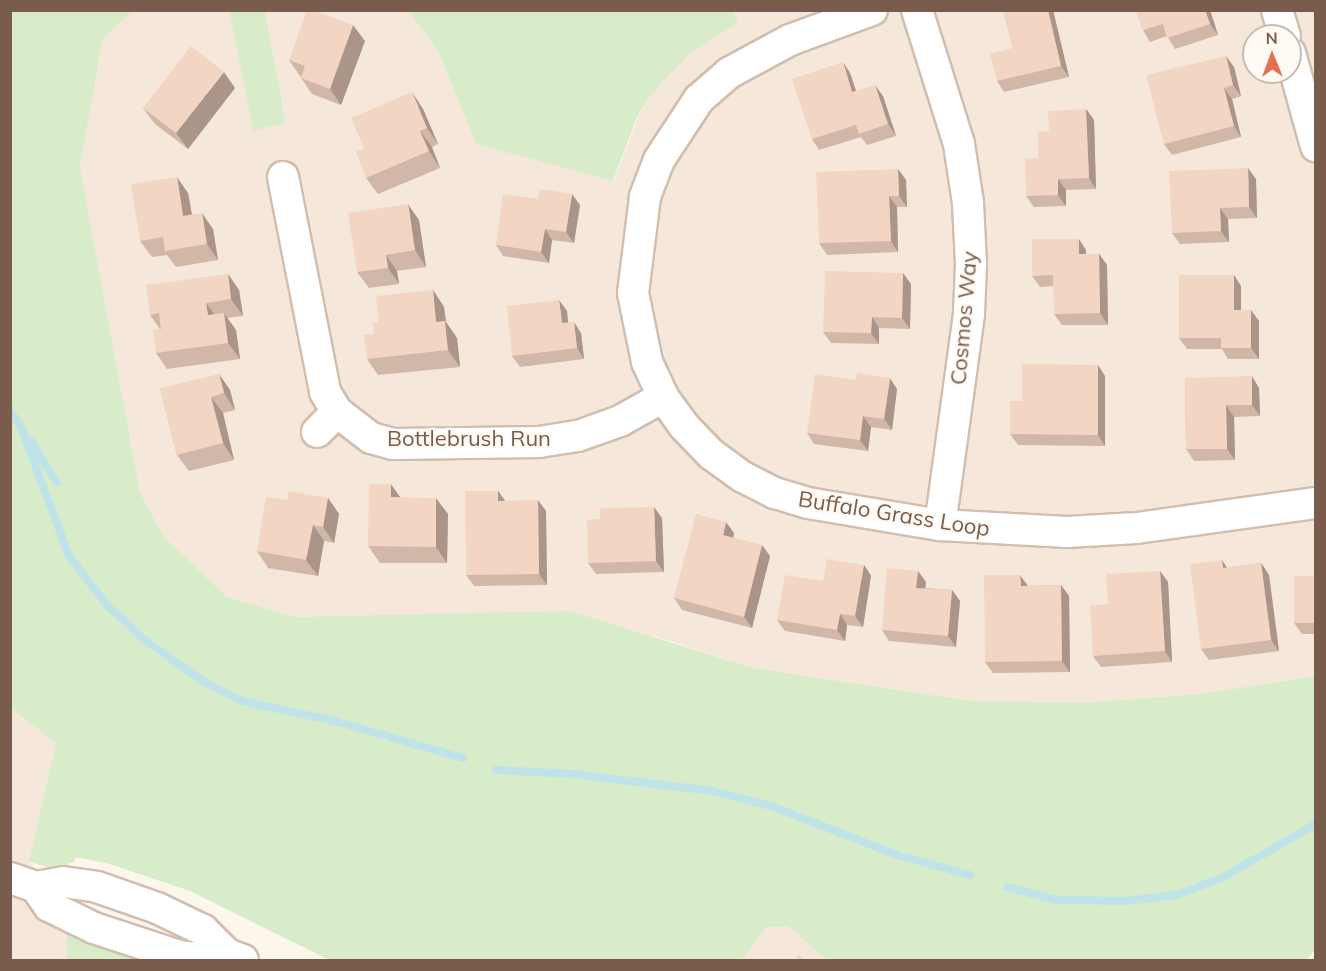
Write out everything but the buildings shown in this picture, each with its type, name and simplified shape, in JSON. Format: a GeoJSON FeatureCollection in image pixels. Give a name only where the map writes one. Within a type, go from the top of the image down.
{"type":"FeatureCollection","features":[{"type":"Feature","properties":{"kind":"street","name":"Buffalo Grass Loop"},"geometry":{"type":"LineString","coordinates":[[872,10],[790,40],[729,73],[699,99],[659,159],[645,197],[633,293],[647,362],[663,397],[711,454],[743,477],[774,493],[808,504],[940,525],[1067,532],[1137,528],[1316,503]]}},
{"type":"Feature","properties":{"kind":"street","name":"Cosmos Way"},"geometry":{"type":"LineString","coordinates":[[917,10],[959,144],[969,203],[972,264],[969,314],[940,525]]}},
{"type":"Feature","properties":{"kind":"street"},"geometry":{"type":"LineString","coordinates":[[1299,84],[1316,146]]}},
{"type":"Feature","properties":{"kind":"street","name":"Bottlebrush Run"},"geometry":{"type":"LineString","coordinates":[[283,177],[327,422],[393,444],[539,442],[578,436],[620,421],[663,397]]}},
{"type":"Feature","properties":{"kind":"street"},"geometry":{"type":"LineString","coordinates":[[23,882],[63,882],[97,887],[157,908],[202,930],[235,957]]}},
{"type":"Feature","properties":{"kind":"street"},"geometry":{"type":"LineString","coordinates":[[23,882],[49,906],[94,928],[179,956],[205,959],[235,957]]}},
{"type":"Feature","properties":{"kind":"shaded area"},"geometry":{"type":"Polygon","coordinates":[[[133,11],[229,11],[253,131],[286,123],[265,11],[408,11],[438,51],[476,144],[614,181],[638,117],[652,94],[690,53],[737,23],[733,11],[1315,11],[1315,676],[1200,694],[1081,703],[971,701],[753,668],[657,637],[465,616],[295,617],[227,597],[163,536],[140,492],[80,167],[103,39],[133,11]]]}},
{"type":"Feature","properties":{"kind":"shaded area"},"geometry":{"type":"Polygon","coordinates":[[[10,709],[56,743],[30,862],[67,923],[67,960],[11,960],[10,709]]]}},
{"type":"Feature","properties":{"kind":"shaded area"},"geometry":{"type":"Polygon","coordinates":[[[790,926],[826,960],[742,960],[766,928],[790,926]]]}},
{"type":"Feature","properties":{"kind":"green space"},"geometry":{"type":"Polygon","coordinates":[[[733,10],[738,23],[690,53],[652,94],[637,117],[613,181],[476,144],[438,51],[408,11],[733,10]]]}},
{"type":"Feature","properties":{"kind":"green space"},"geometry":{"type":"Polygon","coordinates":[[[10,11],[133,11],[103,39],[80,167],[140,492],[163,536],[227,597],[295,617],[570,611],[753,668],[971,701],[1081,703],[1200,694],[1315,676],[1315,949],[1307,960],[826,960],[789,926],[766,928],[742,960],[329,960],[190,891],[110,864],[76,857],[74,862],[68,863],[66,872],[29,862],[56,743],[11,709],[10,11]]]}},
{"type":"Feature","properties":{"kind":"green space"},"geometry":{"type":"Polygon","coordinates":[[[229,11],[265,11],[286,123],[253,131],[229,11]]]}},
{"type":"Feature","properties":{"kind":"green space"},"geometry":{"type":"Polygon","coordinates":[[[67,923],[163,960],[67,960],[67,923]]]}},
{"type":"Feature","properties":{"kind":"waterway"},"geometry":{"type":"LineString","coordinates":[[10,411],[24,431]]}},
{"type":"Feature","properties":{"kind":"waterway"},"geometry":{"type":"LineString","coordinates":[[21,427],[69,556],[107,605],[146,641],[206,683],[242,701],[338,722],[463,758]]}},
{"type":"Feature","properties":{"kind":"waterway"},"geometry":{"type":"LineString","coordinates":[[31,441],[57,483]]}},
{"type":"Feature","properties":{"kind":"waterway"},"geometry":{"type":"LineString","coordinates":[[496,770],[573,774],[713,791],[774,807],[897,855],[970,875]]}},
{"type":"Feature","properties":{"kind":"waterway"},"geometry":{"type":"LineString","coordinates":[[1007,887],[1057,900],[1127,901],[1176,895],[1222,878],[1316,824]]}}]}
